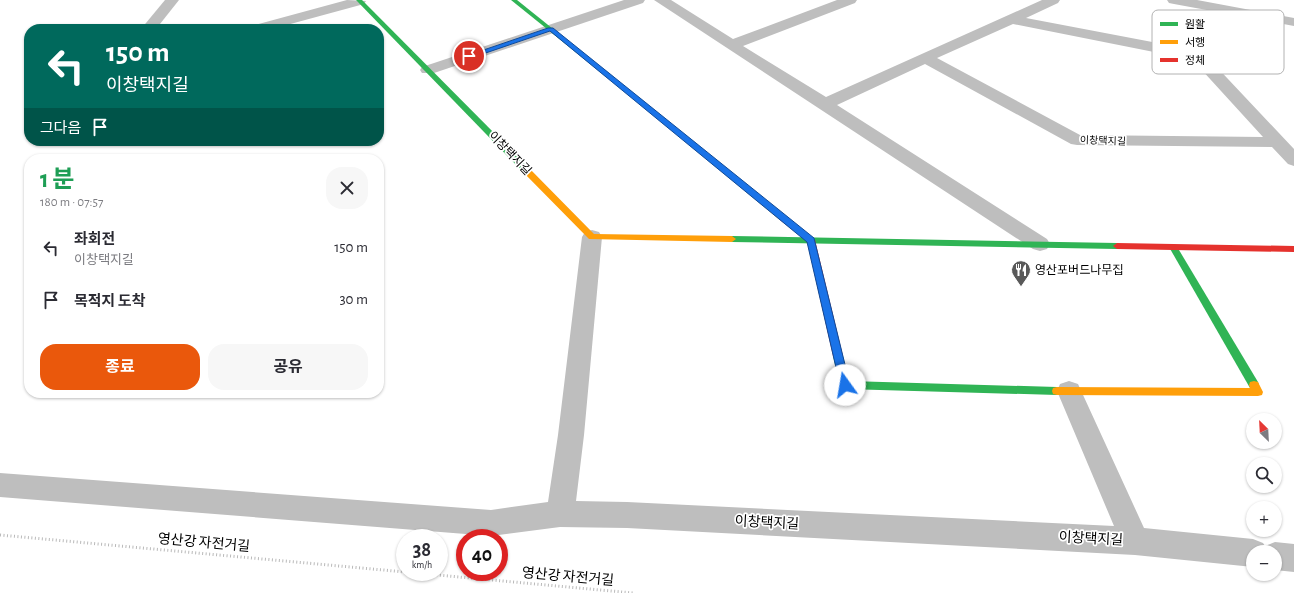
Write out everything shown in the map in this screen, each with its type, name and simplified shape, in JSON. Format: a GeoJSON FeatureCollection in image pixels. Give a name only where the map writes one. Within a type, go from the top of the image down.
{"type":"FeatureCollection","features":[{"type":"Feature","properties":{"kind":"street"},"geometry":{"type":"LineString","coordinates":[[152,24],[172,0]]}},
{"type":"Feature","properties":{"kind":"street"},"geometry":{"type":"LineString","coordinates":[[274,24],[359,0]]}},
{"type":"Feature","properties":{"kind":"street","name":"이창택지길"},"geometry":{"type":"LineString","coordinates":[[359,0],[383,24]]}},
{"type":"Feature","properties":{"kind":"street"},"geometry":{"type":"LineString","coordinates":[[514,0],[811,240],[845,385],[1069,391],[1258,392],[1174,247]]}},
{"type":"Feature","properties":{"kind":"street"},"geometry":{"type":"LineString","coordinates":[[428,70],[638,0]]}},
{"type":"Feature","properties":{"kind":"street"},"geometry":{"type":"LineString","coordinates":[[662,0],[1040,244]]}},
{"type":"Feature","properties":{"kind":"street"},"geometry":{"type":"LineString","coordinates":[[731,45],[850,0]]}},
{"type":"Feature","properties":{"kind":"street"},"geometry":{"type":"LineString","coordinates":[[825,104],[1053,0]]}},
{"type":"Feature","properties":{"kind":"street"},"geometry":{"type":"LineString","coordinates":[[1174,0],[1227,10]]}},
{"type":"Feature","properties":{"kind":"street"},"geometry":{"type":"LineString","coordinates":[[1010,19],[1152,47]]}},
{"type":"Feature","properties":{"kind":"street"},"geometry":{"type":"LineString","coordinates":[[1284,20],[1294,22]]}},
{"type":"Feature","properties":{"kind":"street","name":"이창택지길"},"geometry":{"type":"LineString","coordinates":[[384,25],[592,237]]}},
{"type":"Feature","properties":{"kind":"street"},"geometry":{"type":"LineString","coordinates":[[1284,30],[1294,38]]}},
{"type":"Feature","properties":{"kind":"street","name":"이창택지길"},"geometry":{"type":"LineString","coordinates":[[925,58],[1077,140],[1278,142]]}},
{"type":"Feature","properties":{"kind":"street"},"geometry":{"type":"LineString","coordinates":[[1214,74],[1294,160]]}},
{"type":"Feature","properties":{"kind":"street"},"geometry":{"type":"LineString","coordinates":[[560,514],[571,435],[592,237],[1294,249]]}},
{"type":"Feature","properties":{"kind":"street"},"geometry":{"type":"LineString","coordinates":[[1069,391],[1135,541]]}},
{"type":"Feature","properties":{"kind":"street","name":"이창택지길"},"geometry":{"type":"LineString","coordinates":[[0,486],[491,523],[560,514],[627,515],[1135,541],[1246,553]]}},
{"type":"Feature","properties":{"kind":"street"},"geometry":{"type":"LineString","coordinates":[[1282,557],[1294,558]]}},
{"type":"Feature","properties":{"kind":"path","name":"영산강 자전거길"},"geometry":{"type":"LineString","coordinates":[[0,535],[396,571]]}},
{"type":"Feature","properties":{"kind":"path","name":"영산강 자전거길"},"geometry":{"type":"LineString","coordinates":[[448,576],[633,593]]}},
{"type":"Feature","properties":{"kind":"traffic: fast"},"geometry":{"type":"LineString","coordinates":[[359,0],[383,24]]}},
{"type":"Feature","properties":{"kind":"traffic: fast"},"geometry":{"type":"LineString","coordinates":[[514,0],[657,115]]}},
{"type":"Feature","properties":{"kind":"traffic: fast"},"geometry":{"type":"LineString","coordinates":[[384,25],[525,169]]}},
{"type":"Feature","properties":{"kind":"traffic: fast"},"geometry":{"type":"LineString","coordinates":[[732,239],[1117,246]]}},
{"type":"Feature","properties":{"kind":"traffic: fast"},"geometry":{"type":"LineString","coordinates":[[1173,247],[1254,385]]}},
{"type":"Feature","properties":{"kind":"traffic: fast"},"geometry":{"type":"LineString","coordinates":[[838,356],[845,385],[1057,391]]}},
{"type":"Feature","properties":{"kind":"traffic: slow"},"geometry":{"type":"LineString","coordinates":[[657,115],[783,218]]}},
{"type":"Feature","properties":{"kind":"traffic: slow"},"geometry":{"type":"LineString","coordinates":[[525,169],[592,237],[732,239]]}},
{"type":"Feature","properties":{"kind":"traffic: slow"},"geometry":{"type":"LineString","coordinates":[[1057,391],[1258,392],[1254,385]]}},
{"type":"Feature","properties":{"kind":"traffic: jam"},"geometry":{"type":"LineString","coordinates":[[783,218],[811,240],[838,356]]}},
{"type":"Feature","properties":{"kind":"traffic: jam"},"geometry":{"type":"LineString","coordinates":[[1117,246],[1294,249]]}},
{"type":"Feature","properties":{"kind":"place","name":"영산포버드나무집"},"geometry":{"type":"Point","coordinates":[1021,287]}},
{"type":"Feature","properties":{"kind":"route"},"geometry":{"type":"LineString","coordinates":[[469,56],[550,29],[811,240],[845,385]]}}]}
